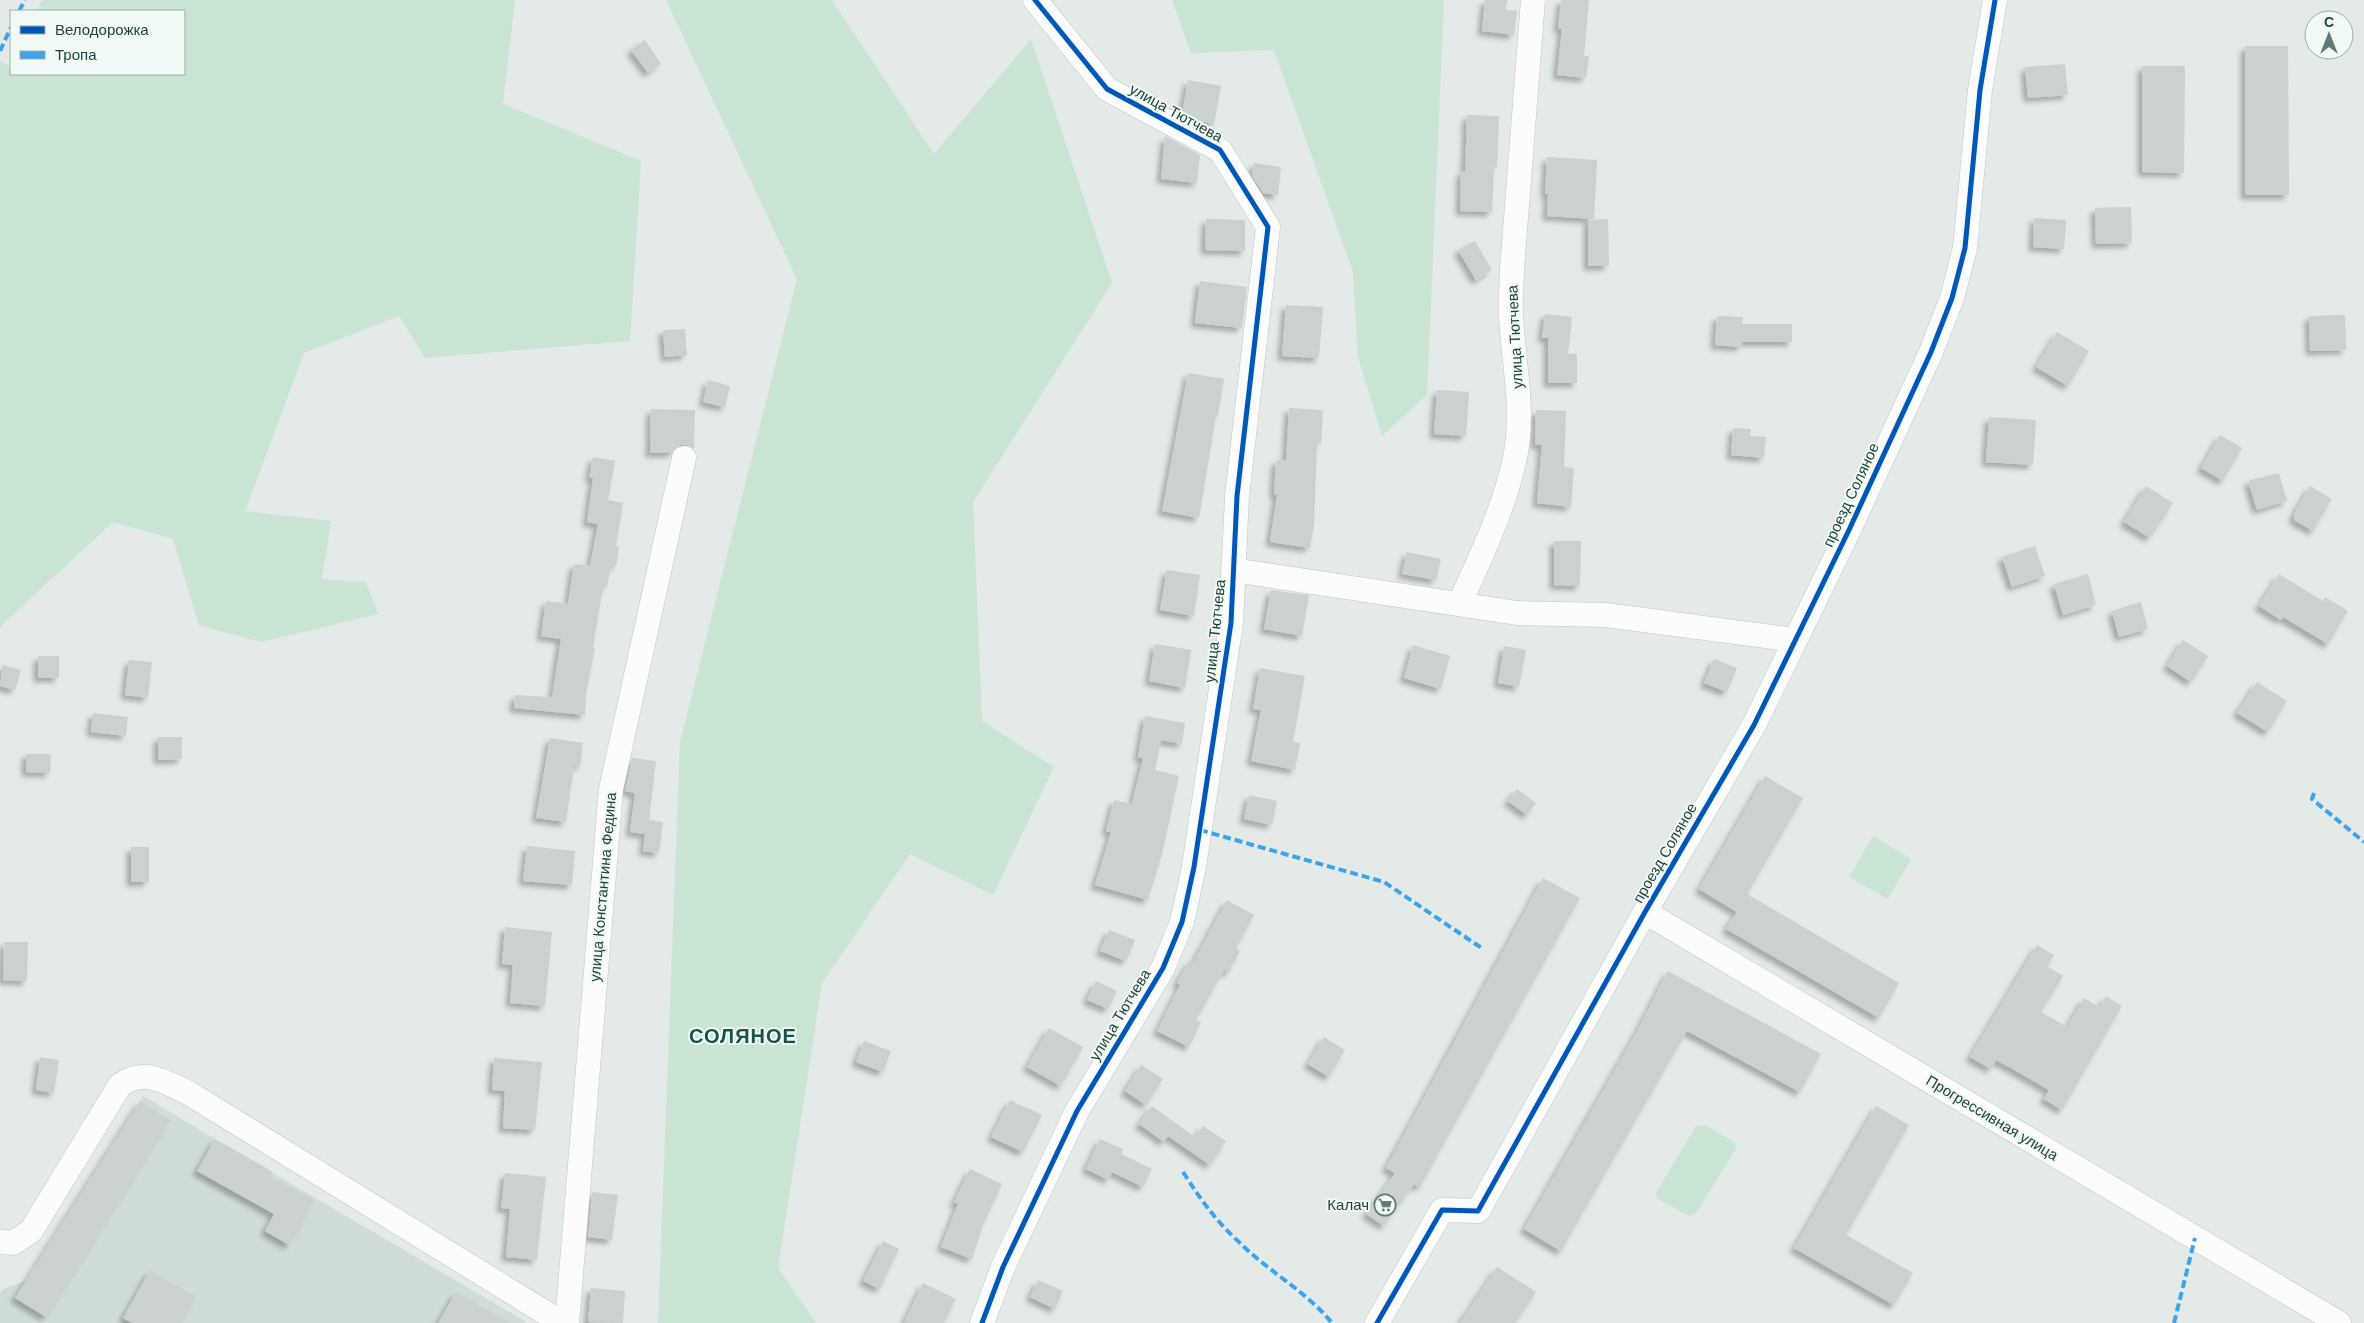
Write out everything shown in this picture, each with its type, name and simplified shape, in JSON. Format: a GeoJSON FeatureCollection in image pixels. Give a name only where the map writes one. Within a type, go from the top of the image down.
{"type":"FeatureCollection","features":[{"type":"Feature","properties":{"kind":"street","name":"улица Тютчева"},"geometry":{"type":"LineString","coordinates":[[982,1323],[1003,1266],[1077,1111],[1164,968],[1182,922],[1194,867],[1225,664],[1230,623],[1237,496],[1268,227],[1220,150],[1107,89],[1035,0]]}},
{"type":"Feature","properties":{"kind":"street","name":"улица Тютчева"},"geometry":{"type":"LineString","coordinates":[[1460,604],[1502,507],[1515,457],[1518,427],[1518,384],[1511,314],[1512,269],[1533,0]]}},
{"type":"Feature","properties":{"kind":"street","name":"проезд Соляное"},"geometry":{"type":"LineString","coordinates":[[1377,1323],[1442,1210],[1478,1211],[1644,912],[1754,724],[1932,352],[1952,298],[1965,248],[1980,90],[1995,0]]}},
{"type":"Feature","properties":{"kind":"street","name":"улица Константина Федина"},"geometry":{"type":"LineString","coordinates":[[567,1323],[611,789],[684,458]]}},
{"type":"Feature","properties":{"kind":"street","name":"улица Тютчева"},"geometry":{"type":"LineString","coordinates":[[1233,570],[1517,613],[1606,615],[1795,640]]}},
{"type":"Feature","properties":{"kind":"street","name":"Прогрессивная улица"},"geometry":{"type":"LineString","coordinates":[[1644,912],[2339,1323]]}},
{"type":"Feature","properties":{"kind":"street"},"geometry":{"type":"LineString","coordinates":[[0,1242],[13,1243],[31,1231],[120,1085],[131,1078],[144,1076],[157,1078],[187,1092],[562,1323]]}},
{"type":"Feature","properties":{"kind":"shaded area"},"geometry":{"type":"Polygon","coordinates":[[[143,1096],[528,1323],[0,1323],[0,1294],[2,1290],[27,1280],[143,1096]]]}},
{"type":"Feature","properties":{"kind":"green space"},"geometry":{"type":"Polygon","coordinates":[[[42,0],[515,0],[503,104],[641,161],[630,341],[425,358],[399,316],[304,353],[245,511],[331,521],[322,579],[366,582],[378,614],[261,642],[199,625],[173,539],[113,522],[3,624],[0,629],[0,61],[10,66],[10,75],[185,75],[185,10],[37,10],[42,0]]]}},
{"type":"Feature","properties":{"kind":"green space"},"geometry":{"type":"Polygon","coordinates":[[[666,0],[832,0],[934,154],[1031,39],[1112,283],[973,502],[982,721],[1054,767],[993,895],[910,854],[822,983],[778,1268],[816,1323],[658,1323],[680,742],[797,279],[666,0]]]}},
{"type":"Feature","properties":{"kind":"green space"},"geometry":{"type":"Polygon","coordinates":[[[1172,0],[1444,0],[1427,395],[1382,436],[1358,357],[1353,272],[1274,50],[1191,53],[1172,0]]]}},
{"type":"Feature","properties":{"kind":"green space"},"geometry":{"type":"Polygon","coordinates":[[[1873,836],[1911,859],[1888,899],[1849,877],[1873,836]]]}},
{"type":"Feature","properties":{"kind":"green space"},"geometry":{"type":"Polygon","coordinates":[[[1706,1125],[1735,1143],[1736,1149],[1696,1213],[1689,1216],[1656,1198],[1657,1191],[1696,1126],[1706,1125]]]}},
{"type":"Feature","properties":{"kind":"building"},"geometry":{"type":"Polygon","coordinates":[[[1485,0],[1507,0],[1506,10],[1517,11],[1514,35],[1482,31],[1485,0]]]}},
{"type":"Feature","properties":{"kind":"building"},"geometry":{"type":"Polygon","coordinates":[[[1561,0],[1589,0],[1584,56],[1589,56],[1586,78],[1557,75],[1562,29],[1558,29],[1561,0]]]}},
{"type":"Feature","properties":{"kind":"building"},"geometry":{"type":"Polygon","coordinates":[[[645,40],[661,64],[648,73],[631,50],[645,40]]]}},
{"type":"Feature","properties":{"kind":"building"},"geometry":{"type":"Polygon","coordinates":[[[2245,46],[2288,46],[2289,195],[2245,195],[2245,46]]]}},
{"type":"Feature","properties":{"kind":"building"},"geometry":{"type":"Polygon","coordinates":[[[2065,64],[2068,95],[2028,98],[2025,67],[2065,64]]]}},
{"type":"Feature","properties":{"kind":"building"},"geometry":{"type":"Polygon","coordinates":[[[2142,66],[2185,66],[2184,173],[2142,172],[2142,66]]]}},
{"type":"Feature","properties":{"kind":"building"},"geometry":{"type":"Polygon","coordinates":[[[1188,80],[1221,86],[1214,124],[1203,122],[1203,125],[1182,114],[1188,80]]]}},
{"type":"Feature","properties":{"kind":"building"},"geometry":{"type":"Polygon","coordinates":[[[1467,115],[1499,116],[1497,167],[1494,167],[1492,212],[1460,211],[1461,171],[1465,172],[1467,115]]]}},
{"type":"Feature","properties":{"kind":"building"},"geometry":{"type":"Polygon","coordinates":[[[1165,136],[1200,155],[1197,183],[1161,179],[1165,136]]]}},
{"type":"Feature","properties":{"kind":"building"},"geometry":{"type":"Polygon","coordinates":[[[1547,157],[1597,160],[1594,219],[1547,216],[1548,194],[1545,194],[1547,157]]]}},
{"type":"Feature","properties":{"kind":"building"},"geometry":{"type":"Polygon","coordinates":[[[1254,163],[1281,167],[1278,195],[1263,193],[1252,176],[1254,163]]]}},
{"type":"Feature","properties":{"kind":"building"},"geometry":{"type":"Polygon","coordinates":[[[2131,207],[2132,243],[2096,244],[2095,208],[2131,207]]]}},
{"type":"Feature","properties":{"kind":"building"},"geometry":{"type":"Polygon","coordinates":[[[2034,218],[2066,220],[2064,249],[2033,247],[2034,218]]]}},
{"type":"Feature","properties":{"kind":"building"},"geometry":{"type":"Polygon","coordinates":[[[1206,219],[1245,220],[1245,251],[1205,250],[1206,219]]]}},
{"type":"Feature","properties":{"kind":"building"},"geometry":{"type":"Polygon","coordinates":[[[1608,219],[1609,266],[1588,266],[1588,220],[1608,219]]]}},
{"type":"Feature","properties":{"kind":"building"},"geometry":{"type":"Polygon","coordinates":[[[1475,241],[1492,270],[1476,280],[1458,250],[1475,241]]]}},
{"type":"Feature","properties":{"kind":"building"},"geometry":{"type":"Polygon","coordinates":[[[1200,281],[1247,287],[1242,328],[1195,323],[1200,281]]]}},
{"type":"Feature","properties":{"kind":"building"},"geometry":{"type":"Polygon","coordinates":[[[1286,305],[1323,307],[1319,358],[1282,356],[1286,305]]]}},
{"type":"Feature","properties":{"kind":"building"},"geometry":{"type":"Polygon","coordinates":[[[1545,314],[1572,317],[1568,354],[1577,354],[1577,383],[1548,383],[1548,338],[1542,338],[1545,314]]]}},
{"type":"Feature","properties":{"kind":"building"},"geometry":{"type":"Polygon","coordinates":[[[2345,315],[2346,350],[2310,351],[2309,316],[2345,315]]]}},
{"type":"Feature","properties":{"kind":"building"},"geometry":{"type":"Polygon","coordinates":[[[1717,316],[1743,317],[1742,324],[1792,324],[1792,342],[1742,342],[1741,347],[1715,345],[1717,316]]]}},
{"type":"Feature","properties":{"kind":"building"},"geometry":{"type":"Polygon","coordinates":[[[685,329],[687,355],[665,357],[663,330],[685,329]]]}},
{"type":"Feature","properties":{"kind":"building"},"geometry":{"type":"Polygon","coordinates":[[[2057,332],[2089,351],[2068,386],[2036,367],[2057,332]]]}},
{"type":"Feature","properties":{"kind":"building"},"geometry":{"type":"Polygon","coordinates":[[[1188,373],[1224,379],[1199,518],[1162,511],[1188,373]]]}},
{"type":"Feature","properties":{"kind":"building"},"geometry":{"type":"Polygon","coordinates":[[[708,380],[730,386],[725,407],[703,402],[708,380]]]}},
{"type":"Feature","properties":{"kind":"building"},"geometry":{"type":"Polygon","coordinates":[[[1437,390],[1469,392],[1466,436],[1434,434],[1437,390]]]}},
{"type":"Feature","properties":{"kind":"building"},"geometry":{"type":"Polygon","coordinates":[[[1289,408],[1323,410],[1321,443],[1317,443],[1314,525],[1310,548],[1270,542],[1277,495],[1274,495],[1276,460],[1286,461],[1289,408]]]}},
{"type":"Feature","properties":{"kind":"building"},"geometry":{"type":"Polygon","coordinates":[[[651,409],[695,410],[694,449],[687,445],[680,445],[671,453],[650,453],[651,409]]]}},
{"type":"Feature","properties":{"kind":"building"},"geometry":{"type":"Polygon","coordinates":[[[1536,410],[1566,411],[1564,467],[1574,468],[1571,507],[1537,503],[1542,445],[1535,445],[1536,410]]]}},
{"type":"Feature","properties":{"kind":"building"},"geometry":{"type":"Polygon","coordinates":[[[1989,417],[2036,420],[2033,465],[1986,462],[1989,417]]]}},
{"type":"Feature","properties":{"kind":"building"},"geometry":{"type":"Polygon","coordinates":[[[1733,428],[1751,429],[1750,436],[1766,437],[1764,458],[1731,455],[1733,428]]]}},
{"type":"Feature","properties":{"kind":"building"},"geometry":{"type":"Polygon","coordinates":[[[2220,435],[2242,448],[2223,481],[2201,468],[2220,435]]]}},
{"type":"Feature","properties":{"kind":"building"},"geometry":{"type":"Polygon","coordinates":[[[593,457],[615,461],[608,500],[623,503],[616,546],[619,546],[616,566],[611,565],[607,587],[603,587],[593,648],[595,648],[586,694],[585,715],[514,708],[515,695],[552,697],[561,639],[541,636],[546,601],[568,604],[574,564],[590,566],[598,524],[587,522],[593,478],[589,478],[593,457]]]}},
{"type":"Feature","properties":{"kind":"building"},"geometry":{"type":"Polygon","coordinates":[[[2279,473],[2287,501],[2257,510],[2248,481],[2279,473]]]}},
{"type":"Feature","properties":{"kind":"building"},"geometry":{"type":"Polygon","coordinates":[[[2146,486],[2173,503],[2150,538],[2124,522],[2146,486]]]}},
{"type":"Feature","properties":{"kind":"building"},"geometry":{"type":"Polygon","coordinates":[[[2310,486],[2332,499],[2313,531],[2294,520],[2294,514],[2310,486]]]}},
{"type":"Feature","properties":{"kind":"building"},"geometry":{"type":"Polygon","coordinates":[[[1554,541],[1581,541],[1580,586],[1554,585],[1554,541]]]}},
{"type":"Feature","properties":{"kind":"building"},"geometry":{"type":"Polygon","coordinates":[[[2035,546],[2045,576],[2012,587],[2002,557],[2035,546]]]}},
{"type":"Feature","properties":{"kind":"building"},"geometry":{"type":"Polygon","coordinates":[[[1407,552],[1441,559],[1436,580],[1402,574],[1407,552]]]}},
{"type":"Feature","properties":{"kind":"building"},"geometry":{"type":"Polygon","coordinates":[[[1167,570],[1200,575],[1194,616],[1160,610],[1167,570]]]}},
{"type":"Feature","properties":{"kind":"building"},"geometry":{"type":"Polygon","coordinates":[[[2088,574],[2096,605],[2063,615],[2054,584],[2088,574]]]}},
{"type":"Feature","properties":{"kind":"building"},"geometry":{"type":"Polygon","coordinates":[[[2279,574],[2323,601],[2325,597],[2348,611],[2328,644],[2283,617],[2281,620],[2259,606],[2279,574]]]}},
{"type":"Feature","properties":{"kind":"building"},"geometry":{"type":"Polygon","coordinates":[[[1271,590],[1309,595],[1302,636],[1264,629],[1271,590]]]}},
{"type":"Feature","properties":{"kind":"building"},"geometry":{"type":"Polygon","coordinates":[[[2141,602],[2148,629],[2119,637],[2112,611],[2141,602]]]}},
{"type":"Feature","properties":{"kind":"building"},"geometry":{"type":"Polygon","coordinates":[[[2183,640],[2208,656],[2191,682],[2167,666],[2183,640]]]}},
{"type":"Feature","properties":{"kind":"building"},"geometry":{"type":"Polygon","coordinates":[[[1155,644],[1191,650],[1185,688],[1149,681],[1155,644]]]}},
{"type":"Feature","properties":{"kind":"building"},"geometry":{"type":"Polygon","coordinates":[[[1413,645],[1450,656],[1441,689],[1404,678],[1413,645]]]}},
{"type":"Feature","properties":{"kind":"building"},"geometry":{"type":"Polygon","coordinates":[[[1504,646],[1526,650],[1519,687],[1498,683],[1504,646]]]}},
{"type":"Feature","properties":{"kind":"building"},"geometry":{"type":"Polygon","coordinates":[[[38,656],[59,656],[59,678],[38,678],[38,656]]]}},
{"type":"Feature","properties":{"kind":"building"},"geometry":{"type":"Polygon","coordinates":[[[1714,659],[1737,668],[1727,692],[1704,683],[1714,659]]]}},
{"type":"Feature","properties":{"kind":"building"},"geometry":{"type":"Polygon","coordinates":[[[129,660],[152,662],[148,698],[125,695],[129,660]]]}},
{"type":"Feature","properties":{"kind":"building"},"geometry":{"type":"Polygon","coordinates":[[[3,665],[21,670],[15,690],[0,686],[3,665]]]}},
{"type":"Feature","properties":{"kind":"building"},"geometry":{"type":"Polygon","coordinates":[[[1260,668],[1305,676],[1293,742],[1300,743],[1295,770],[1251,761],[1261,710],[1253,709],[1260,668]]]}},
{"type":"Feature","properties":{"kind":"building"},"geometry":{"type":"Polygon","coordinates":[[[2257,682],[2287,701],[2268,732],[2237,713],[2257,682]]]}},
{"type":"Feature","properties":{"kind":"building"},"geometry":{"type":"Polygon","coordinates":[[[93,713],[128,717],[126,736],[91,732],[93,713]]]}},
{"type":"Feature","properties":{"kind":"building"},"geometry":{"type":"Polygon","coordinates":[[[1145,716],[1185,723],[1182,744],[1161,740],[1155,770],[1179,776],[1162,854],[1148,900],[1095,885],[1111,832],[1106,831],[1114,800],[1132,804],[1143,758],[1138,757],[1145,716]]]}},
{"type":"Feature","properties":{"kind":"building"},"geometry":{"type":"Polygon","coordinates":[[[158,737],[182,737],[182,759],[158,760],[158,737]]]}},
{"type":"Feature","properties":{"kind":"building"},"geometry":{"type":"Polygon","coordinates":[[[550,738],[583,743],[580,767],[574,766],[566,822],[536,818],[550,738]]]}},
{"type":"Feature","properties":{"kind":"building"},"geometry":{"type":"Polygon","coordinates":[[[26,754],[51,754],[50,773],[26,772],[26,754]]]}},
{"type":"Feature","properties":{"kind":"building"},"geometry":{"type":"Polygon","coordinates":[[[632,758],[656,761],[649,820],[663,822],[659,853],[643,851],[645,834],[630,832],[635,793],[625,791],[632,758]]]}},
{"type":"Feature","properties":{"kind":"building"},"geometry":{"type":"Polygon","coordinates":[[[1765,776],[1803,798],[1747,894],[1899,983],[1879,1018],[1726,929],[1737,912],[1699,889],[1765,776]]]}},
{"type":"Feature","properties":{"kind":"building"},"geometry":{"type":"Polygon","coordinates":[[[1517,789],[1536,803],[1527,815],[1508,801],[1517,789]]]}},
{"type":"Feature","properties":{"kind":"building"},"geometry":{"type":"Polygon","coordinates":[[[1249,795],[1277,801],[1272,825],[1244,819],[1249,795]]]}},
{"type":"Feature","properties":{"kind":"building"},"geometry":{"type":"Polygon","coordinates":[[[527,846],[575,851],[572,885],[523,881],[527,846]]]}},
{"type":"Feature","properties":{"kind":"building"},"geometry":{"type":"Polygon","coordinates":[[[131,847],[149,847],[149,882],[131,882],[131,847]]]}},
{"type":"Feature","properties":{"kind":"building"},"geometry":{"type":"Polygon","coordinates":[[[1543,878],[1580,898],[1420,1187],[1414,1184],[1384,1226],[1366,1214],[1395,1173],[1386,1168],[1543,878]]]}},
{"type":"Feature","properties":{"kind":"building"},"geometry":{"type":"Polygon","coordinates":[[[1227,900],[1254,915],[1236,948],[1240,951],[1228,973],[1224,970],[1196,1020],[1201,1022],[1189,1047],[1157,1031],[1180,985],[1177,983],[1189,961],[1193,963],[1227,900]]]}},
{"type":"Feature","properties":{"kind":"building"},"geometry":{"type":"Polygon","coordinates":[[[505,927],[552,932],[545,1006],[510,1003],[513,965],[502,964],[505,927]]]}},
{"type":"Feature","properties":{"kind":"building"},"geometry":{"type":"Polygon","coordinates":[[[1109,930],[1135,940],[1126,961],[1100,951],[1109,930]]]}},
{"type":"Feature","properties":{"kind":"building"},"geometry":{"type":"Polygon","coordinates":[[[4,942],[28,942],[27,981],[3,980],[4,942]]]}},
{"type":"Feature","properties":{"kind":"building"},"geometry":{"type":"Polygon","coordinates":[[[2037,945],[2054,955],[2047,966],[2063,976],[2041,1012],[2067,1027],[2084,998],[2099,1007],[2106,996],[2122,1006],[2062,1110],[2044,1099],[2049,1090],[2011,1068],[1996,1060],[1991,1069],[1970,1057],[2037,945]]]}},
{"type":"Feature","properties":{"kind":"building"},"geometry":{"type":"Polygon","coordinates":[[[1668,971],[1821,1054],[1800,1092],[1687,1031],[1561,1251],[1524,1229],[1635,1035],[1668,971]]]}},
{"type":"Feature","properties":{"kind":"building"},"geometry":{"type":"Polygon","coordinates":[[[1096,981],[1117,991],[1108,1009],[1087,1000],[1096,981]]]}},
{"type":"Feature","properties":{"kind":"building"},"geometry":{"type":"Polygon","coordinates":[[[1049,1028],[1083,1047],[1061,1086],[1027,1067],[1049,1028]]]}},
{"type":"Feature","properties":{"kind":"building"},"geometry":{"type":"Polygon","coordinates":[[[1324,1037],[1345,1050],[1329,1077],[1308,1064],[1324,1037]]]}},
{"type":"Feature","properties":{"kind":"building"},"geometry":{"type":"Polygon","coordinates":[[[864,1041],[891,1051],[883,1072],[856,1062],[864,1041]]]}},
{"type":"Feature","properties":{"kind":"building"},"geometry":{"type":"Polygon","coordinates":[[[40,1057],[59,1060],[54,1093],[36,1090],[40,1057]]]}},
{"type":"Feature","properties":{"kind":"building"},"geometry":{"type":"Polygon","coordinates":[[[494,1058],[542,1062],[535,1130],[503,1128],[505,1091],[492,1090],[494,1058]]]}},
{"type":"Feature","properties":{"kind":"building"},"geometry":{"type":"Polygon","coordinates":[[[1141,1065],[1163,1079],[1146,1105],[1125,1091],[1141,1065]]]}},
{"type":"Feature","properties":{"kind":"building"},"geometry":{"type":"Polygon","coordinates":[[[1010,1100],[1042,1115],[1023,1152],[991,1137],[1010,1100]]]}},
{"type":"Feature","properties":{"kind":"building"},"geometry":{"type":"Polygon","coordinates":[[[140,1101],[170,1120],[46,1317],[15,1298],[140,1101]]]}},
{"type":"Feature","properties":{"kind":"building"},"geometry":{"type":"Polygon","coordinates":[[[1152,1106],[1195,1137],[1203,1126],[1226,1141],[1210,1165],[1168,1136],[1164,1142],[1139,1124],[1152,1106]]]}},
{"type":"Feature","properties":{"kind":"building"},"geometry":{"type":"Polygon","coordinates":[[[1876,1106],[1909,1125],[1846,1235],[1913,1273],[1894,1305],[1794,1248],[1876,1106]]]}},
{"type":"Feature","properties":{"kind":"building"},"geometry":{"type":"Polygon","coordinates":[[[215,1139],[273,1172],[270,1176],[314,1200],[289,1245],[265,1231],[274,1214],[197,1171],[215,1139]]]}},
{"type":"Feature","properties":{"kind":"building"},"geometry":{"type":"Polygon","coordinates":[[[1100,1139],[1123,1149],[1121,1154],[1152,1169],[1143,1187],[1112,1172],[1109,1180],[1086,1169],[1100,1139]]]}},
{"type":"Feature","properties":{"kind":"building"},"geometry":{"type":"Polygon","coordinates":[[[970,1169],[1002,1184],[983,1225],[972,1259],[941,1247],[958,1204],[954,1202],[970,1169]]]}},
{"type":"Feature","properties":{"kind":"building"},"geometry":{"type":"Polygon","coordinates":[[[505,1173],[546,1177],[537,1260],[506,1257],[510,1209],[501,1208],[505,1173]]]}},
{"type":"Feature","properties":{"kind":"building"},"geometry":{"type":"Polygon","coordinates":[[[592,1192],[618,1195],[612,1240],[588,1237],[592,1192]]]}},
{"type":"Feature","properties":{"kind":"building"},"geometry":{"type":"Polygon","coordinates":[[[883,1241],[899,1249],[880,1289],[863,1281],[883,1241]]]}},
{"type":"Feature","properties":{"kind":"building"},"geometry":{"type":"Polygon","coordinates":[[[1497,1267],[1536,1292],[1515,1323],[1460,1323],[1497,1267]]]}},
{"type":"Feature","properties":{"kind":"building"},"geometry":{"type":"Polygon","coordinates":[[[150,1270],[196,1296],[180,1323],[132,1323],[123,1318],[150,1270]]]}},
{"type":"Feature","properties":{"kind":"building"},"geometry":{"type":"Polygon","coordinates":[[[1038,1280],[1063,1291],[1055,1309],[1030,1297],[1038,1280]]]}},
{"type":"Feature","properties":{"kind":"building"},"geometry":{"type":"Polygon","coordinates":[[[923,1283],[956,1299],[944,1323],[904,1323],[923,1283]]]}},
{"type":"Feature","properties":{"kind":"building"},"geometry":{"type":"Polygon","coordinates":[[[591,1288],[625,1291],[623,1323],[588,1322],[591,1288]]]}},
{"type":"Feature","properties":{"kind":"building"},"geometry":{"type":"Polygon","coordinates":[[[456,1292],[510,1323],[438,1323],[456,1292]]]}},
{"type":"Feature","properties":{"kind":"marked path"},"geometry":{"type":"LineString","coordinates":[[20,10],[25,0]]}},
{"type":"Feature","properties":{"kind":"marked path"},"geometry":{"type":"LineString","coordinates":[[0,51],[10,29]]}},
{"type":"Feature","properties":{"kind":"marked path"},"geometry":{"type":"LineString","coordinates":[[2314,793],[2312,799],[2364,842]]}},
{"type":"Feature","properties":{"kind":"marked path"},"geometry":{"type":"LineString","coordinates":[[1200,830],[1384,882],[1483,949]]}},
{"type":"Feature","properties":{"kind":"marked path"},"geometry":{"type":"LineString","coordinates":[[1183,1172],[1223,1226],[1251,1253],[1311,1301],[1332,1323]]}},
{"type":"Feature","properties":{"kind":"marked path"},"geometry":{"type":"LineString","coordinates":[[2174,1323],[2195,1238]]}},
{"type":"Feature","properties":{"kind":"cycle path"},"geometry":{"type":"LineString","coordinates":[[982,1323],[1003,1267],[1077,1111],[1163,968],[1182,922],[1194,867],[1231,623],[1237,496],[1268,227],[1220,150],[1107,89],[1035,0]]}},
{"type":"Feature","properties":{"kind":"cycle path"},"geometry":{"type":"LineString","coordinates":[[1377,1323],[1442,1210],[1478,1211],[1645,912],[1754,725],[1849,530],[1931,352],[1952,298],[1965,248],[1980,90],[1995,0]]}},
{"type":"Feature","properties":{"kind":"place","name":"Калач"},"geometry":{"type":"Point","coordinates":[1385,1205]}},
{"type":"Feature","properties":{"kind":"district","name":"СОЛЯНОЕ"},"geometry":{"type":"Point","coordinates":[743,1036]}}]}
